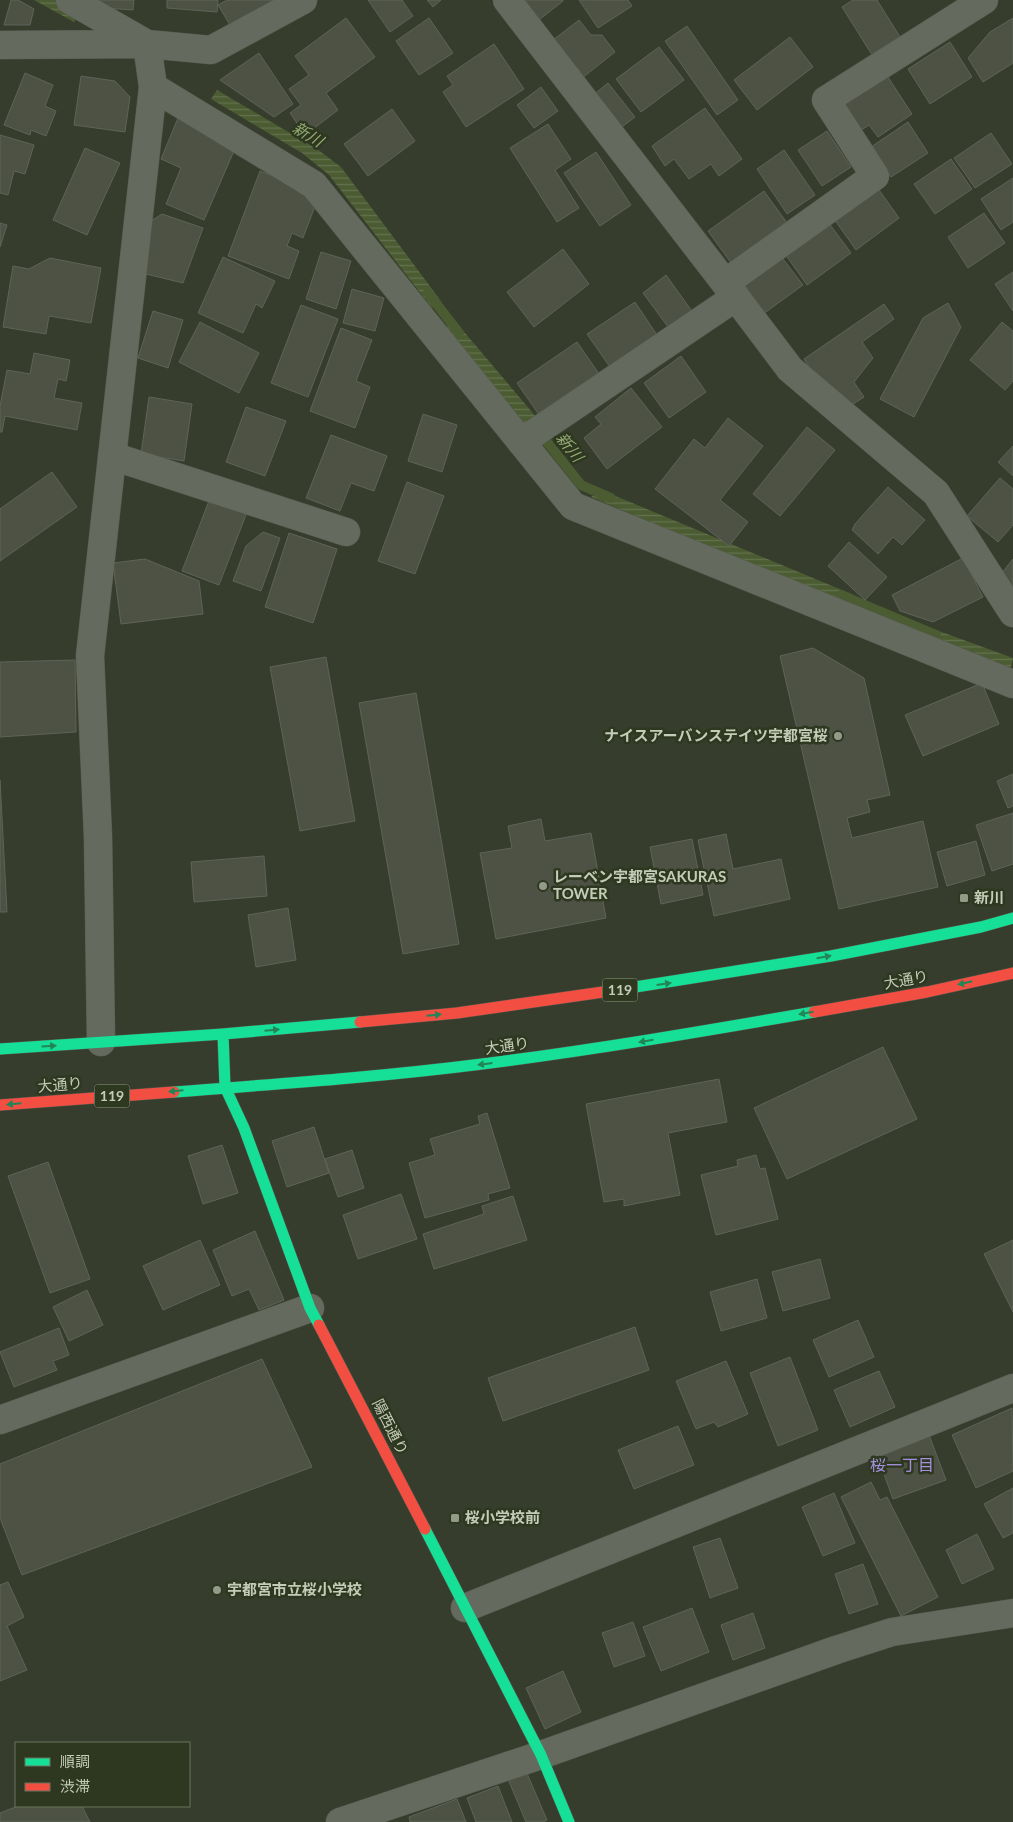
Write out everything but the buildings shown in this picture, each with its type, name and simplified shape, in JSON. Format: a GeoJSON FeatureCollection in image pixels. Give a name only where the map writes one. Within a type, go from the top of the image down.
{"type":"FeatureCollection","features":[{"type":"Feature","properties":{"kind":"main road","name":"119"},"geometry":{"type":"LineString","coordinates":[[0,1049],[223,1034],[457,1013],[658,985],[831,956],[981,927],[1013,918]]}},
{"type":"Feature","properties":{"kind":"main road","name":"大通り"},"geometry":{"type":"LineString","coordinates":[[0,1105],[379,1076],[512,1060],[644,1041],[917,994],[1013,973]]}},
{"type":"Feature","properties":{"kind":"main road","name":"陽西通り"},"geometry":{"type":"LineString","coordinates":[[223,1034],[225,1087],[244,1128],[310,1308],[366,1412],[540,1755],[569,1822]]}},
{"type":"Feature","properties":{"kind":"street"},"geometry":{"type":"LineString","coordinates":[[70,0],[147,44]]}},
{"type":"Feature","properties":{"kind":"street"},"geometry":{"type":"LineString","coordinates":[[0,45],[147,44],[211,50],[303,0]]}},
{"type":"Feature","properties":{"kind":"street"},"geometry":{"type":"LineString","coordinates":[[506,0],[790,369],[936,493],[1013,613]]}},
{"type":"Feature","properties":{"kind":"street"},"geometry":{"type":"LineString","coordinates":[[523,440],[551,422],[731,290],[875,176],[826,100],[984,0]]}},
{"type":"Feature","properties":{"kind":"street"},"geometry":{"type":"LineString","coordinates":[[101,1042],[98,837],[90,656],[153,87],[147,44]]}},
{"type":"Feature","properties":{"kind":"street"},"geometry":{"type":"LineString","coordinates":[[153,87],[314,185],[523,440],[573,506],[1013,684]]}},
{"type":"Feature","properties":{"kind":"street"},"geometry":{"type":"LineString","coordinates":[[112,456],[346,532]]}},
{"type":"Feature","properties":{"kind":"street"},"geometry":{"type":"LineString","coordinates":[[0,1420],[310,1308]]}},
{"type":"Feature","properties":{"kind":"street"},"geometry":{"type":"LineString","coordinates":[[465,1608],[1013,1388]]}},
{"type":"Feature","properties":{"kind":"street"},"geometry":{"type":"LineString","coordinates":[[340,1822],[540,1755],[892,1632],[1013,1613]]}},
{"type":"Feature","properties":{"kind":"shaded area"},"geometry":{"type":"Polygon","coordinates":[[[34,0],[55,0],[79,14],[74,22],[34,0]]]}},
{"type":"Feature","properties":{"kind":"shaded area"},"geometry":{"type":"Polygon","coordinates":[[[217,90],[317,149],[341,167],[441,301],[432,308],[329,175],[302,153],[211,99],[217,90]]]}},
{"type":"Feature","properties":{"kind":"shaded area"},"geometry":{"type":"Polygon","coordinates":[[[454,320],[537,418],[527,426],[446,327],[454,320]]]}},
{"type":"Feature","properties":{"kind":"shaded area"},"geometry":{"type":"Polygon","coordinates":[[[601,490],[854,595],[849,606],[591,497],[601,490]]]}},
{"type":"Feature","properties":{"kind":"shaded area"},"geometry":{"type":"Polygon","coordinates":[[[928,627],[1013,658],[1011,668],[920,634],[928,627]]]}},
{"type":"Feature","properties":{"kind":"waterway","name":"新川"},"geometry":{"type":"LineString","coordinates":[[428,293],[459,333]]}},
{"type":"Feature","properties":{"kind":"waterway","name":"新川"},"geometry":{"type":"LineString","coordinates":[[539,432],[581,485],[611,498]]}},
{"type":"Feature","properties":{"kind":"waterway","name":"新川"},"geometry":{"type":"LineString","coordinates":[[841,595],[936,635]]}},
{"type":"Feature","properties":{"kind":"traffic: fast"},"geometry":{"type":"LineString","coordinates":[[610,991],[831,956],[981,927],[1013,918]]}},
{"type":"Feature","properties":{"kind":"traffic: fast"},"geometry":{"type":"LineString","coordinates":[[174,1092],[444,1069],[524,1059],[814,1012]]}},
{"type":"Feature","properties":{"kind":"traffic: fast"},"geometry":{"type":"LineString","coordinates":[[0,1049],[223,1034],[360,1022]]}},
{"type":"Feature","properties":{"kind":"traffic: fast"},"geometry":{"type":"LineString","coordinates":[[223,1034],[225,1087],[244,1128],[310,1308],[319,1325]]}},
{"type":"Feature","properties":{"kind":"traffic: fast"},"geometry":{"type":"LineString","coordinates":[[425,1529],[541,1755],[569,1822]]}},
{"type":"Feature","properties":{"kind":"traffic: jam"},"geometry":{"type":"LineString","coordinates":[[814,1012],[927,992],[1013,973]]}},
{"type":"Feature","properties":{"kind":"traffic: jam"},"geometry":{"type":"LineString","coordinates":[[360,1022],[457,1013],[610,991]]}},
{"type":"Feature","properties":{"kind":"traffic: jam"},"geometry":{"type":"LineString","coordinates":[[0,1105],[174,1092]]}},
{"type":"Feature","properties":{"kind":"traffic: jam"},"geometry":{"type":"LineString","coordinates":[[319,1325],[425,1529]]}},
{"type":"Feature","properties":{"kind":"place","name":"ナイスアーバンステイツ宇都宮桜"},"geometry":{"type":"Point","coordinates":[838,736]}},
{"type":"Feature","properties":{"kind":"place","name":"レーベン宇都宮SAKURAS TOWER"},"geometry":{"type":"Point","coordinates":[543,886]}},
{"type":"Feature","properties":{"kind":"place","name":"新川"},"geometry":{"type":"Point","coordinates":[964,898]}},
{"type":"Feature","properties":{"kind":"place","name":"桜小学校前"},"geometry":{"type":"Point","coordinates":[455,1518]}},
{"type":"Feature","properties":{"kind":"place","name":"宇都宮市立桜小学校"},"geometry":{"type":"Point","coordinates":[217,1590]}},
{"type":"Feature","properties":{"kind":"district","name":"桜一丁目"},"geometry":{"type":"Point","coordinates":[902,1465]}}]}
